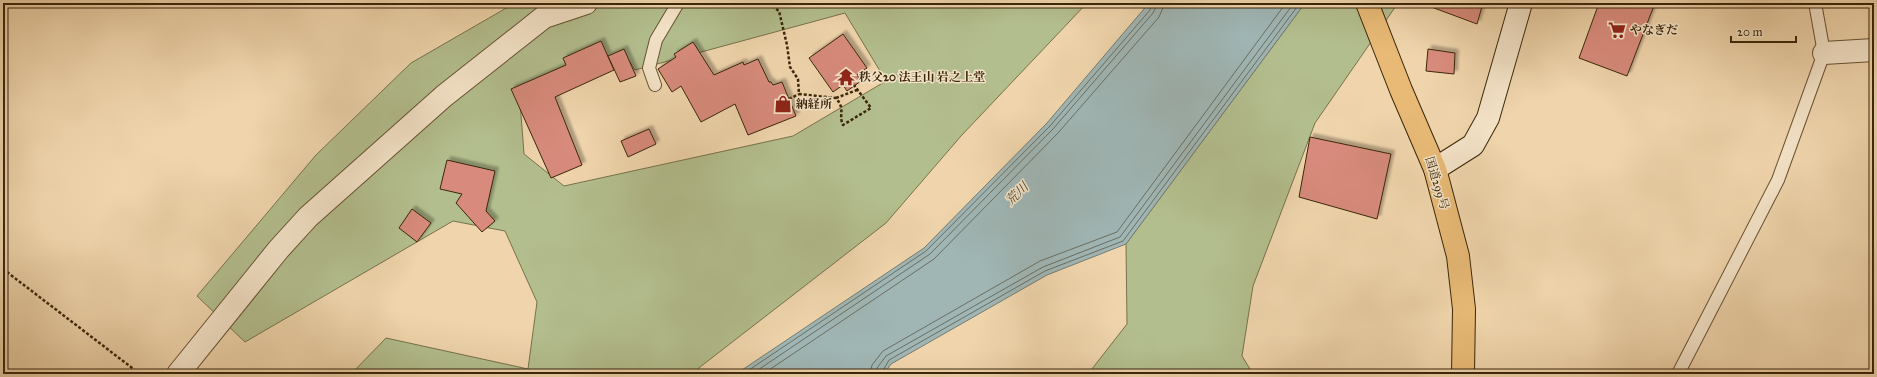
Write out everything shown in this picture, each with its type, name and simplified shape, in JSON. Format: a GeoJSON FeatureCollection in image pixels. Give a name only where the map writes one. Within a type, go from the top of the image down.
{"type":"FeatureCollection","features":[{"type":"Feature","properties":{"kind":"highway","name":"国道299号"},"geometry":{"type":"LineString","coordinates":[[1367,3],[1401,90],[1435,169],[1458,256],[1464,309],[1463,374]]}},
{"type":"Feature","properties":{"kind":"street"},"geometry":{"type":"LineString","coordinates":[[178,374],[278,250],[308,217],[444,96],[544,17],[586,3]]}},
{"type":"Feature","properties":{"kind":"street"},"geometry":{"type":"LineString","coordinates":[[1435,169],[1473,145],[1488,118],[1522,3]]}},
{"type":"Feature","properties":{"kind":"street"},"geometry":{"type":"LineString","coordinates":[[1824,53],[1874,50]]}},
{"type":"Feature","properties":{"kind":"lane"},"geometry":{"type":"LineString","coordinates":[[655,85],[649,68],[656,40],[678,3]]}},
{"type":"Feature","properties":{"kind":"lane"},"geometry":{"type":"LineString","coordinates":[[1678,374],[1778,180],[1824,53],[1815,3]]}},
{"type":"Feature","properties":{"kind":"path"},"geometry":{"type":"LineString","coordinates":[[768,3],[779,11],[790,67],[798,80],[799,94]]}},
{"type":"Feature","properties":{"kind":"path"},"geometry":{"type":"LineString","coordinates":[[836,98],[840,103],[843,112],[841,119],[844,125],[871,108],[854,85]]}},
{"type":"Feature","properties":{"kind":"path"},"geometry":{"type":"LineString","coordinates":[[789,99],[799,94],[836,98],[858,90]]}},
{"type":"Feature","properties":{"kind":"path"},"geometry":{"type":"LineString","coordinates":[[3,269],[140,374]]}},
{"type":"Feature","properties":{"kind":"green space"},"geometry":{"type":"Polygon","coordinates":[[[515,3],[1087,3],[961,136],[886,223],[691,374],[351,374],[386,338],[528,369],[537,302],[505,231],[453,221],[245,342],[197,296],[316,155],[411,63],[515,3]],[[845,13],[635,70],[623,51],[520,102],[524,154],[564,186],[793,136],[886,81],[845,13]]]}},
{"type":"Feature","properties":{"kind":"green space"},"geometry":{"type":"Polygon","coordinates":[[[1305,3],[1398,3],[1315,123],[1253,286],[1242,356],[1253,374],[1088,374],[1127,324],[1126,244],[1305,3]]]}},
{"type":"Feature","properties":{"kind":"water","name":"荒川"},"geometry":{"type":"Polygon","coordinates":[[[1149,3],[1305,3],[1126,244],[1047,275],[891,364],[884,374],[736,374],[924,248],[1047,123],[1149,3]]]}},
{"type":"Feature","properties":{"kind":"building"},"geometry":{"type":"Polygon","coordinates":[[[1426,3],[1483,3],[1477,24],[1426,5],[1426,3]]]}},
{"type":"Feature","properties":{"kind":"building","name":"やなぎだ"},"geometry":{"type":"Polygon","coordinates":[[[1599,3],[1655,3],[1627,76],[1579,58],[1599,3]]]}},
{"type":"Feature","properties":{"kind":"building"},"geometry":{"type":"Polygon","coordinates":[[[843,34],[867,68],[857,75],[861,81],[847,91],[843,85],[833,92],[809,58],[843,34]]]}},
{"type":"Feature","properties":{"kind":"building"},"geometry":{"type":"Polygon","coordinates":[[[601,41],[614,70],[555,97],[582,165],[551,178],[511,89],[566,65],[563,58],[601,41]]]}},
{"type":"Feature","properties":{"kind":"building"},"geometry":{"type":"Polygon","coordinates":[[[693,42],[714,75],[743,62],[744,65],[758,59],[769,82],[773,85],[782,82],[796,116],[748,135],[735,104],[701,122],[681,86],[672,92],[658,69],[676,57],[674,54],[693,42]]]}},
{"type":"Feature","properties":{"kind":"building"},"geometry":{"type":"Polygon","coordinates":[[[624,49],[636,76],[620,82],[608,56],[624,49]]]}},
{"type":"Feature","properties":{"kind":"building"},"geometry":{"type":"Polygon","coordinates":[[[1428,49],[1455,53],[1454,74],[1426,71],[1428,49]]]}},
{"type":"Feature","properties":{"kind":"building"},"geometry":{"type":"Polygon","coordinates":[[[649,129],[656,144],[628,157],[621,141],[649,129]]]}},
{"type":"Feature","properties":{"kind":"building"},"geometry":{"type":"Polygon","coordinates":[[[1310,137],[1391,154],[1377,219],[1299,197],[1310,137]]]}},
{"type":"Feature","properties":{"kind":"building"},"geometry":{"type":"Polygon","coordinates":[[[447,160],[495,171],[486,211],[495,221],[482,232],[456,203],[462,194],[440,189],[447,160]]]}},
{"type":"Feature","properties":{"kind":"building"},"geometry":{"type":"Polygon","coordinates":[[[412,209],[431,223],[417,242],[399,228],[412,209]]]}},
{"type":"Feature","properties":{"kind":"place","name":"やなぎだ"},"geometry":{"type":"Point","coordinates":[1617,30]}},
{"type":"Feature","properties":{"kind":"place","name":"秩父20 法王山 岩之上堂"},"geometry":{"type":"Point","coordinates":[846,77]}},
{"type":"Feature","properties":{"kind":"place","name":"納経所"},"geometry":{"type":"Point","coordinates":[783,104]}}]}
